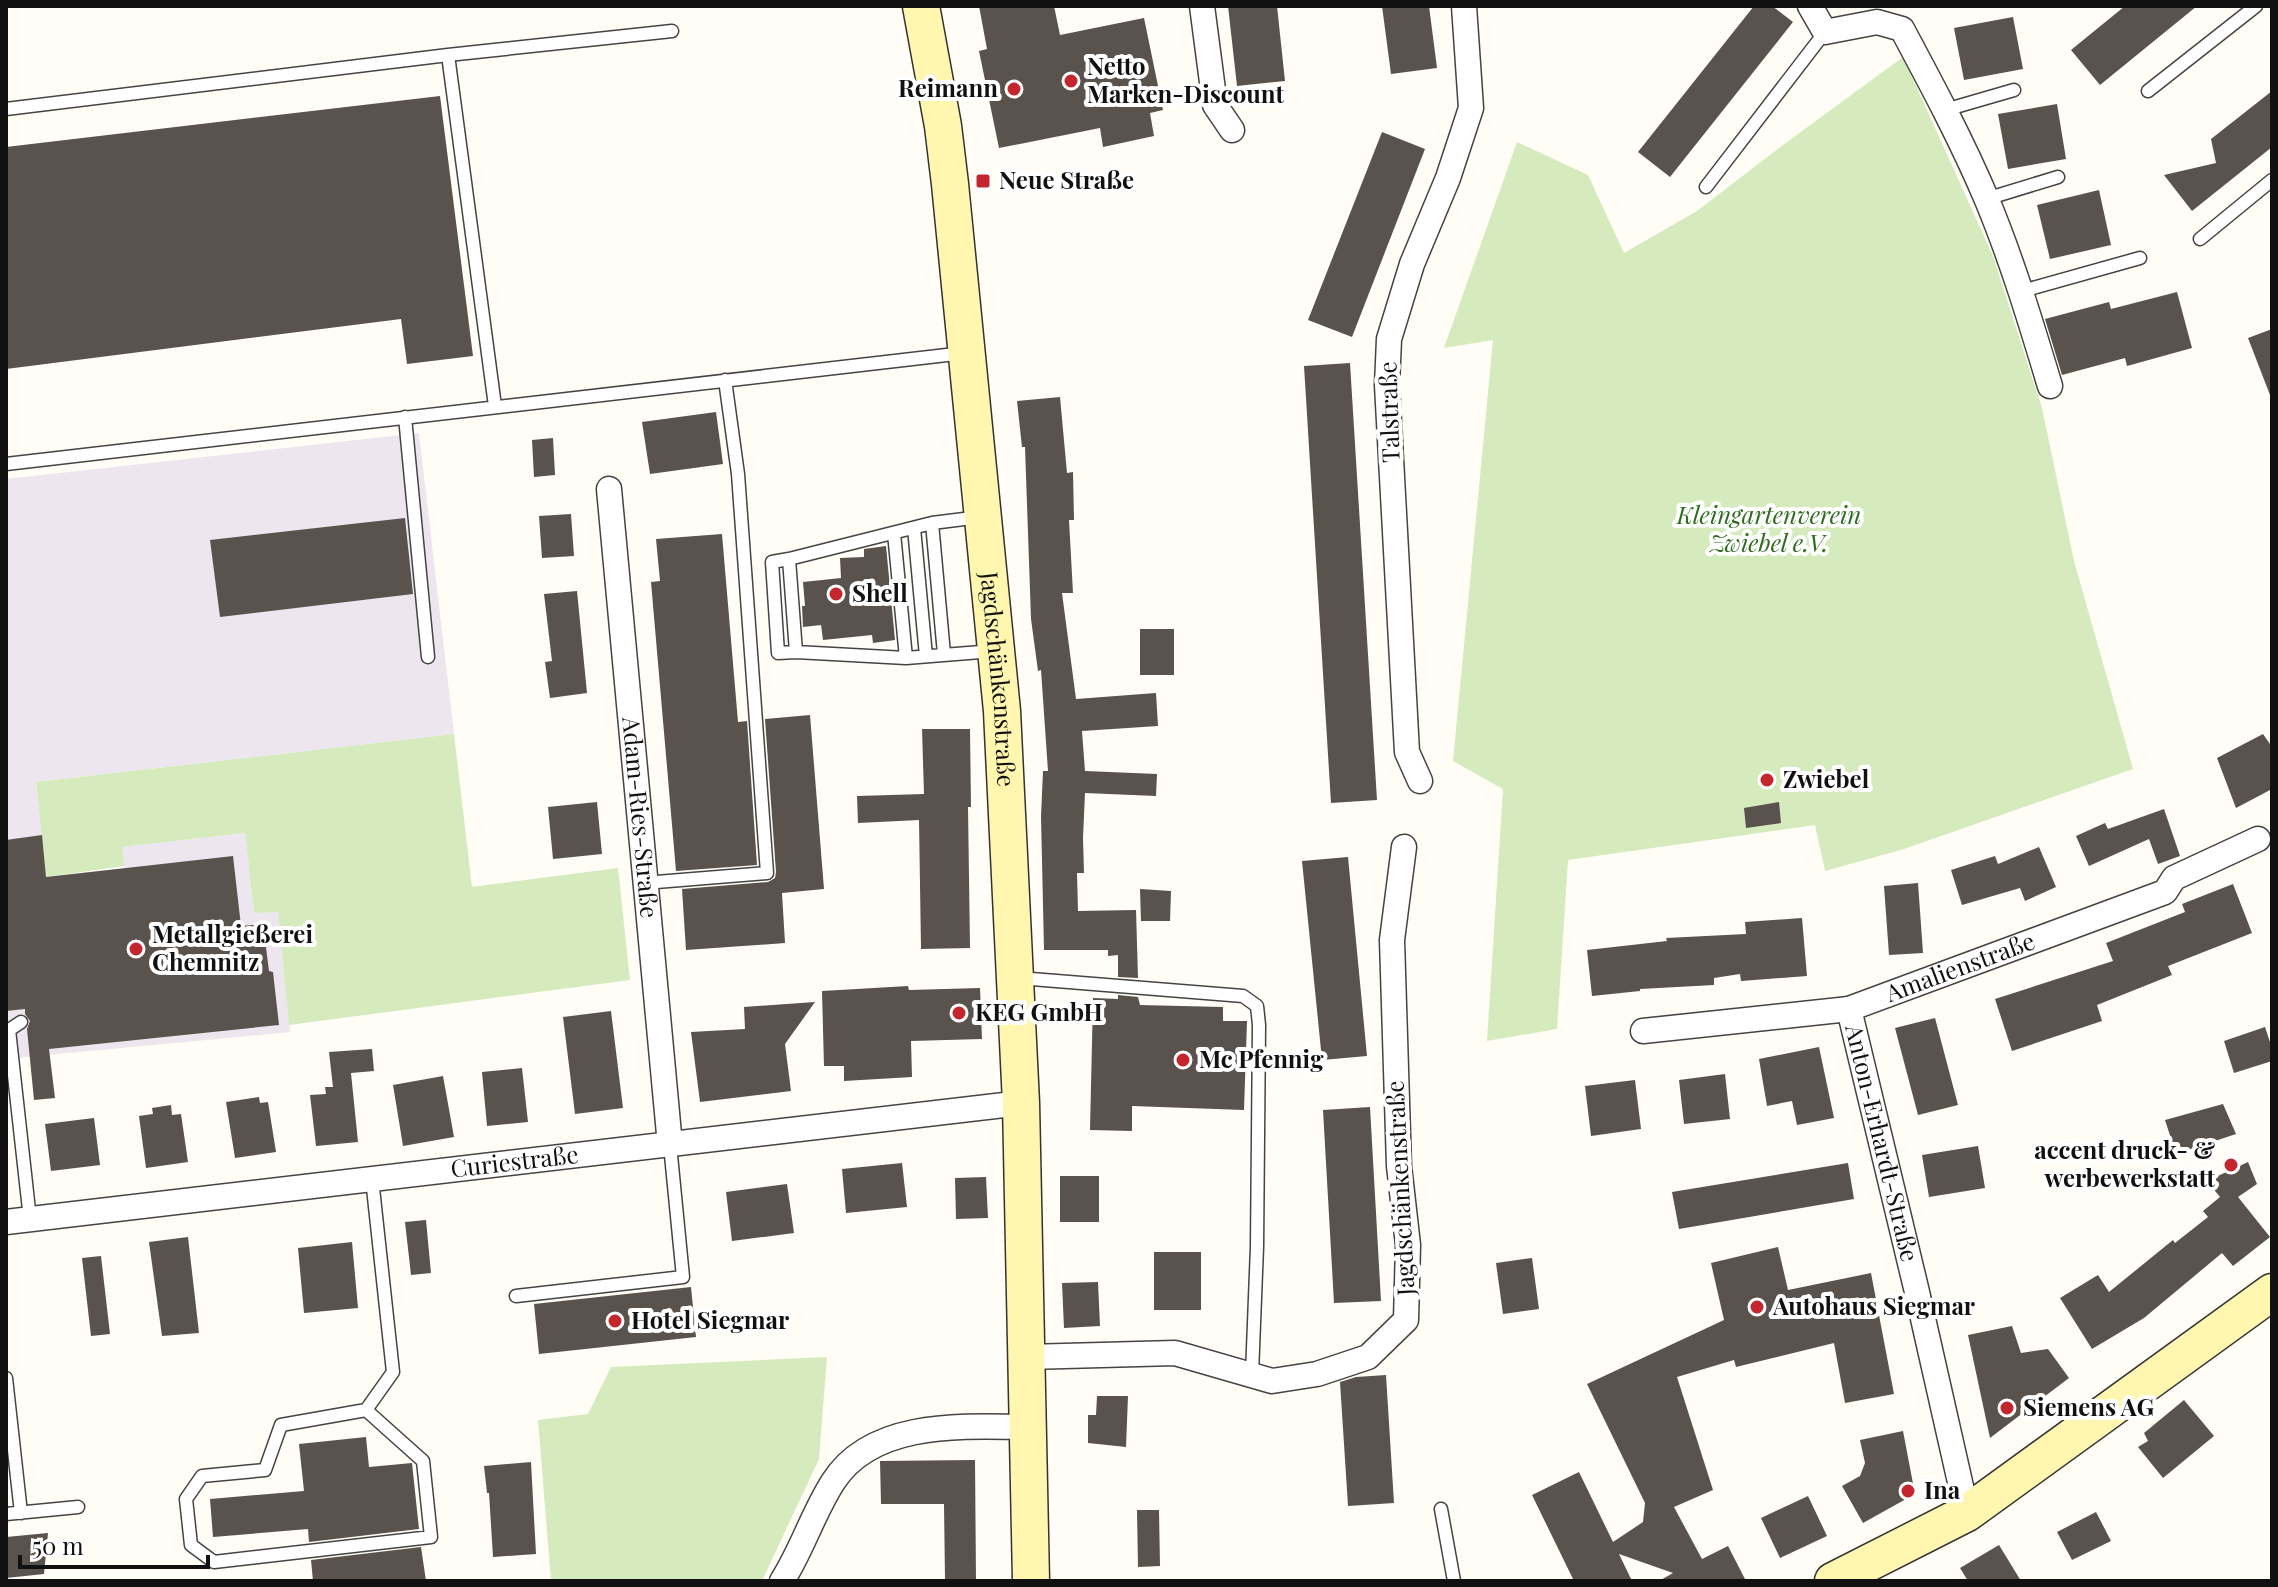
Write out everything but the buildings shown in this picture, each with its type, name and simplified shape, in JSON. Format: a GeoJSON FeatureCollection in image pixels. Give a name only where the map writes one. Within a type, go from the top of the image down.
{"type":"FeatureCollection","features":[{"type":"Feature","properties":{"kind":"main road","name":"Jagdschänkenstraße"},"geometry":{"type":"LineString","coordinates":[[921,6],[945,140],[1002,711],[1021,1103],[1031,1581]]}},
{"type":"Feature","properties":{"kind":"main road"},"geometry":{"type":"LineString","coordinates":[[1833,1581],[1967,1513],[2272,1292]]}},
{"type":"Feature","properties":{"kind":"street"},"geometry":{"type":"LineString","coordinates":[[1202,6],[1215,105],[1232,130]]}},
{"type":"Feature","properties":{"kind":"street","name":"Talstraße"},"geometry":{"type":"LineString","coordinates":[[1420,781],[1407,752],[1387,385],[1389,339],[1412,264],[1448,178],[1471,108],[1464,6]]}},
{"type":"Feature","properties":{"kind":"street"},"geometry":{"type":"LineString","coordinates":[[1810,6],[1825,32],[1877,22],[1902,29],[1945,110],[1986,199],[2022,291],[2050,386]]}},
{"type":"Feature","properties":{"kind":"street","name":"Adam-Ries-Straße"},"geometry":{"type":"LineString","coordinates":[[609,489],[670,1145]]}},
{"type":"Feature","properties":{"kind":"street","name":"Amalienstraße"},"geometry":{"type":"LineString","coordinates":[[1643,1031],[1849,1009],[2165,892],[2174,878],[2258,839]]}},
{"type":"Feature","properties":{"kind":"street","name":"Jagdschänkenstraße"},"geometry":{"type":"LineString","coordinates":[[1027,1357],[1175,1353],[1272,1381],[1317,1374],[1368,1357],[1406,1320],[1408,1245],[1399,1166],[1392,940],[1404,847]]}},
{"type":"Feature","properties":{"kind":"street","name":"Anton-Erhardt-Straße"},"geometry":{"type":"LineString","coordinates":[[1849,1009],[1967,1513]]}},
{"type":"Feature","properties":{"kind":"street","name":"Curiestraße"},"geometry":{"type":"LineString","coordinates":[[18,1220],[1021,1103]]}},
{"type":"Feature","properties":{"kind":"street"},"geometry":{"type":"LineString","coordinates":[[782,1581],[846,1463],[871,1448],[917,1430],[949,1426],[1028,1427]]}},
{"type":"Feature","properties":{"kind":"lane"},"geometry":{"type":"LineString","coordinates":[[2148,91],[2256,6]]}},
{"type":"Feature","properties":{"kind":"lane"},"geometry":{"type":"LineString","coordinates":[[6,109],[672,31]]}},
{"type":"Feature","properties":{"kind":"lane"},"geometry":{"type":"LineString","coordinates":[[1706,187],[1825,32]]}},
{"type":"Feature","properties":{"kind":"lane"},"geometry":{"type":"LineString","coordinates":[[448,55],[495,406]]}},
{"type":"Feature","properties":{"kind":"lane"},"geometry":{"type":"LineString","coordinates":[[1945,110],[2014,90]]}},
{"type":"Feature","properties":{"kind":"lane"},"geometry":{"type":"LineString","coordinates":[[1986,199],[2058,177]]}},
{"type":"Feature","properties":{"kind":"lane"},"geometry":{"type":"LineString","coordinates":[[2200,239],[2272,180]]}},
{"type":"Feature","properties":{"kind":"lane"},"geometry":{"type":"LineString","coordinates":[[2022,291],[2140,258]]}},
{"type":"Feature","properties":{"kind":"lane"},"geometry":{"type":"LineString","coordinates":[[6,464],[967,353]]}},
{"type":"Feature","properties":{"kind":"lane"},"geometry":{"type":"LineString","coordinates":[[644,883],[767,873],[738,474],[725,380]]}},
{"type":"Feature","properties":{"kind":"lane"},"geometry":{"type":"LineString","coordinates":[[405,417],[428,657]]}},
{"type":"Feature","properties":{"kind":"lane"},"geometry":{"type":"LineString","coordinates":[[983,517],[932,523],[772,562],[778,653],[906,658],[997,651]]}},
{"type":"Feature","properties":{"kind":"lane"},"geometry":{"type":"LineString","coordinates":[[932,523],[944,654]]}},
{"type":"Feature","properties":{"kind":"lane"},"geometry":{"type":"LineString","coordinates":[[914,528],[926,656]]}},
{"type":"Feature","properties":{"kind":"lane"},"geometry":{"type":"LineString","coordinates":[[894,533],[906,658]]}},
{"type":"Feature","properties":{"kind":"lane"},"geometry":{"type":"LineString","coordinates":[[789,559],[796,652]]}},
{"type":"Feature","properties":{"kind":"lane"},"geometry":{"type":"LineString","coordinates":[[1016,978],[1243,996],[1257,1006],[1257,1247],[1252,1374]]}},
{"type":"Feature","properties":{"kind":"lane"},"geometry":{"type":"LineString","coordinates":[[18,1220],[9,1030],[21,1022]]}},
{"type":"Feature","properties":{"kind":"lane"},"geometry":{"type":"LineString","coordinates":[[516,1296],[683,1277],[670,1145]]}},
{"type":"Feature","properties":{"kind":"lane"},"geometry":{"type":"LineString","coordinates":[[366,1410],[423,1461],[431,1537],[214,1562],[191,1545],[186,1499],[202,1476],[265,1470],[281,1425],[366,1410],[393,1372],[372,1179]]}},
{"type":"Feature","properties":{"kind":"lane"},"geometry":{"type":"LineString","coordinates":[[6,1378],[21,1513]]}},
{"type":"Feature","properties":{"kind":"lane"},"geometry":{"type":"LineString","coordinates":[[6,1514],[78,1507]]}},
{"type":"Feature","properties":{"kind":"lane"},"geometry":{"type":"LineString","coordinates":[[1441,1509],[1454,1581]]}},
{"type":"Feature","properties":{"kind":"shaded area"},"geometry":{"type":"Polygon","coordinates":[[[419,433],[454,734],[36,782],[46,877],[124,868],[121,847],[245,833],[254,913],[278,911],[290,1032],[6,1059],[6,479],[419,433]]]}},
{"type":"Feature","properties":{"kind":"green space","name":"Kleingartenverein Zwiebel e.V."},"geometry":{"type":"Polygon","coordinates":[[[1903,57],[1993,256],[2042,408],[2074,561],[2133,769],[1904,849],[1825,871],[1815,825],[1568,860],[1557,1029],[1487,1041],[1503,789],[1453,761],[1493,340],[1444,348],[1517,142],[1588,175],[1624,253],[1697,211],[1903,57]]]}},
{"type":"Feature","properties":{"kind":"green space"},"geometry":{"type":"Polygon","coordinates":[[[454,734],[472,887],[618,868],[630,980],[289,1025],[278,912],[254,913],[245,833],[122,847],[124,866],[46,877],[36,782],[454,734]]]}},
{"type":"Feature","properties":{"kind":"green space"},"geometry":{"type":"Polygon","coordinates":[[[827,1357],[819,1459],[762,1581],[551,1581],[538,1420],[588,1414],[611,1367],[827,1357]]]}},
{"type":"Feature","properties":{"kind":"place","name":"Netto Marken-Discount"},"geometry":{"type":"Point","coordinates":[1071,81]}},
{"type":"Feature","properties":{"kind":"place","name":"Reimann"},"geometry":{"type":"Point","coordinates":[1014,89]}},
{"type":"Feature","properties":{"kind":"place","name":"Neue Straße"},"geometry":{"type":"Point","coordinates":[983,181]}},
{"type":"Feature","properties":{"kind":"place","name":"Shell"},"geometry":{"type":"Point","coordinates":[836,594]}},
{"type":"Feature","properties":{"kind":"place","name":"Zwiebel"},"geometry":{"type":"Point","coordinates":[1767,780]}},
{"type":"Feature","properties":{"kind":"place","name":"Metallgießerei Chemnitz"},"geometry":{"type":"Point","coordinates":[136,949]}},
{"type":"Feature","properties":{"kind":"place","name":"KEG GmbH"},"geometry":{"type":"Point","coordinates":[959,1013]}},
{"type":"Feature","properties":{"kind":"place","name":"Mc Pfennig"},"geometry":{"type":"Point","coordinates":[1183,1060]}},
{"type":"Feature","properties":{"kind":"place","name":"accent druck- & werbewerkstatt"},"geometry":{"type":"Point","coordinates":[2231,1165]}},
{"type":"Feature","properties":{"kind":"place","name":"Autohaus Siegmar"},"geometry":{"type":"Point","coordinates":[1757,1307]}},
{"type":"Feature","properties":{"kind":"place","name":"Hotel Siegmar"},"geometry":{"type":"Point","coordinates":[615,1321]}},
{"type":"Feature","properties":{"kind":"place","name":"Siemens AG"},"geometry":{"type":"Point","coordinates":[2007,1408]}},
{"type":"Feature","properties":{"kind":"place","name":"Ina"},"geometry":{"type":"Point","coordinates":[1908,1491]}}]}
